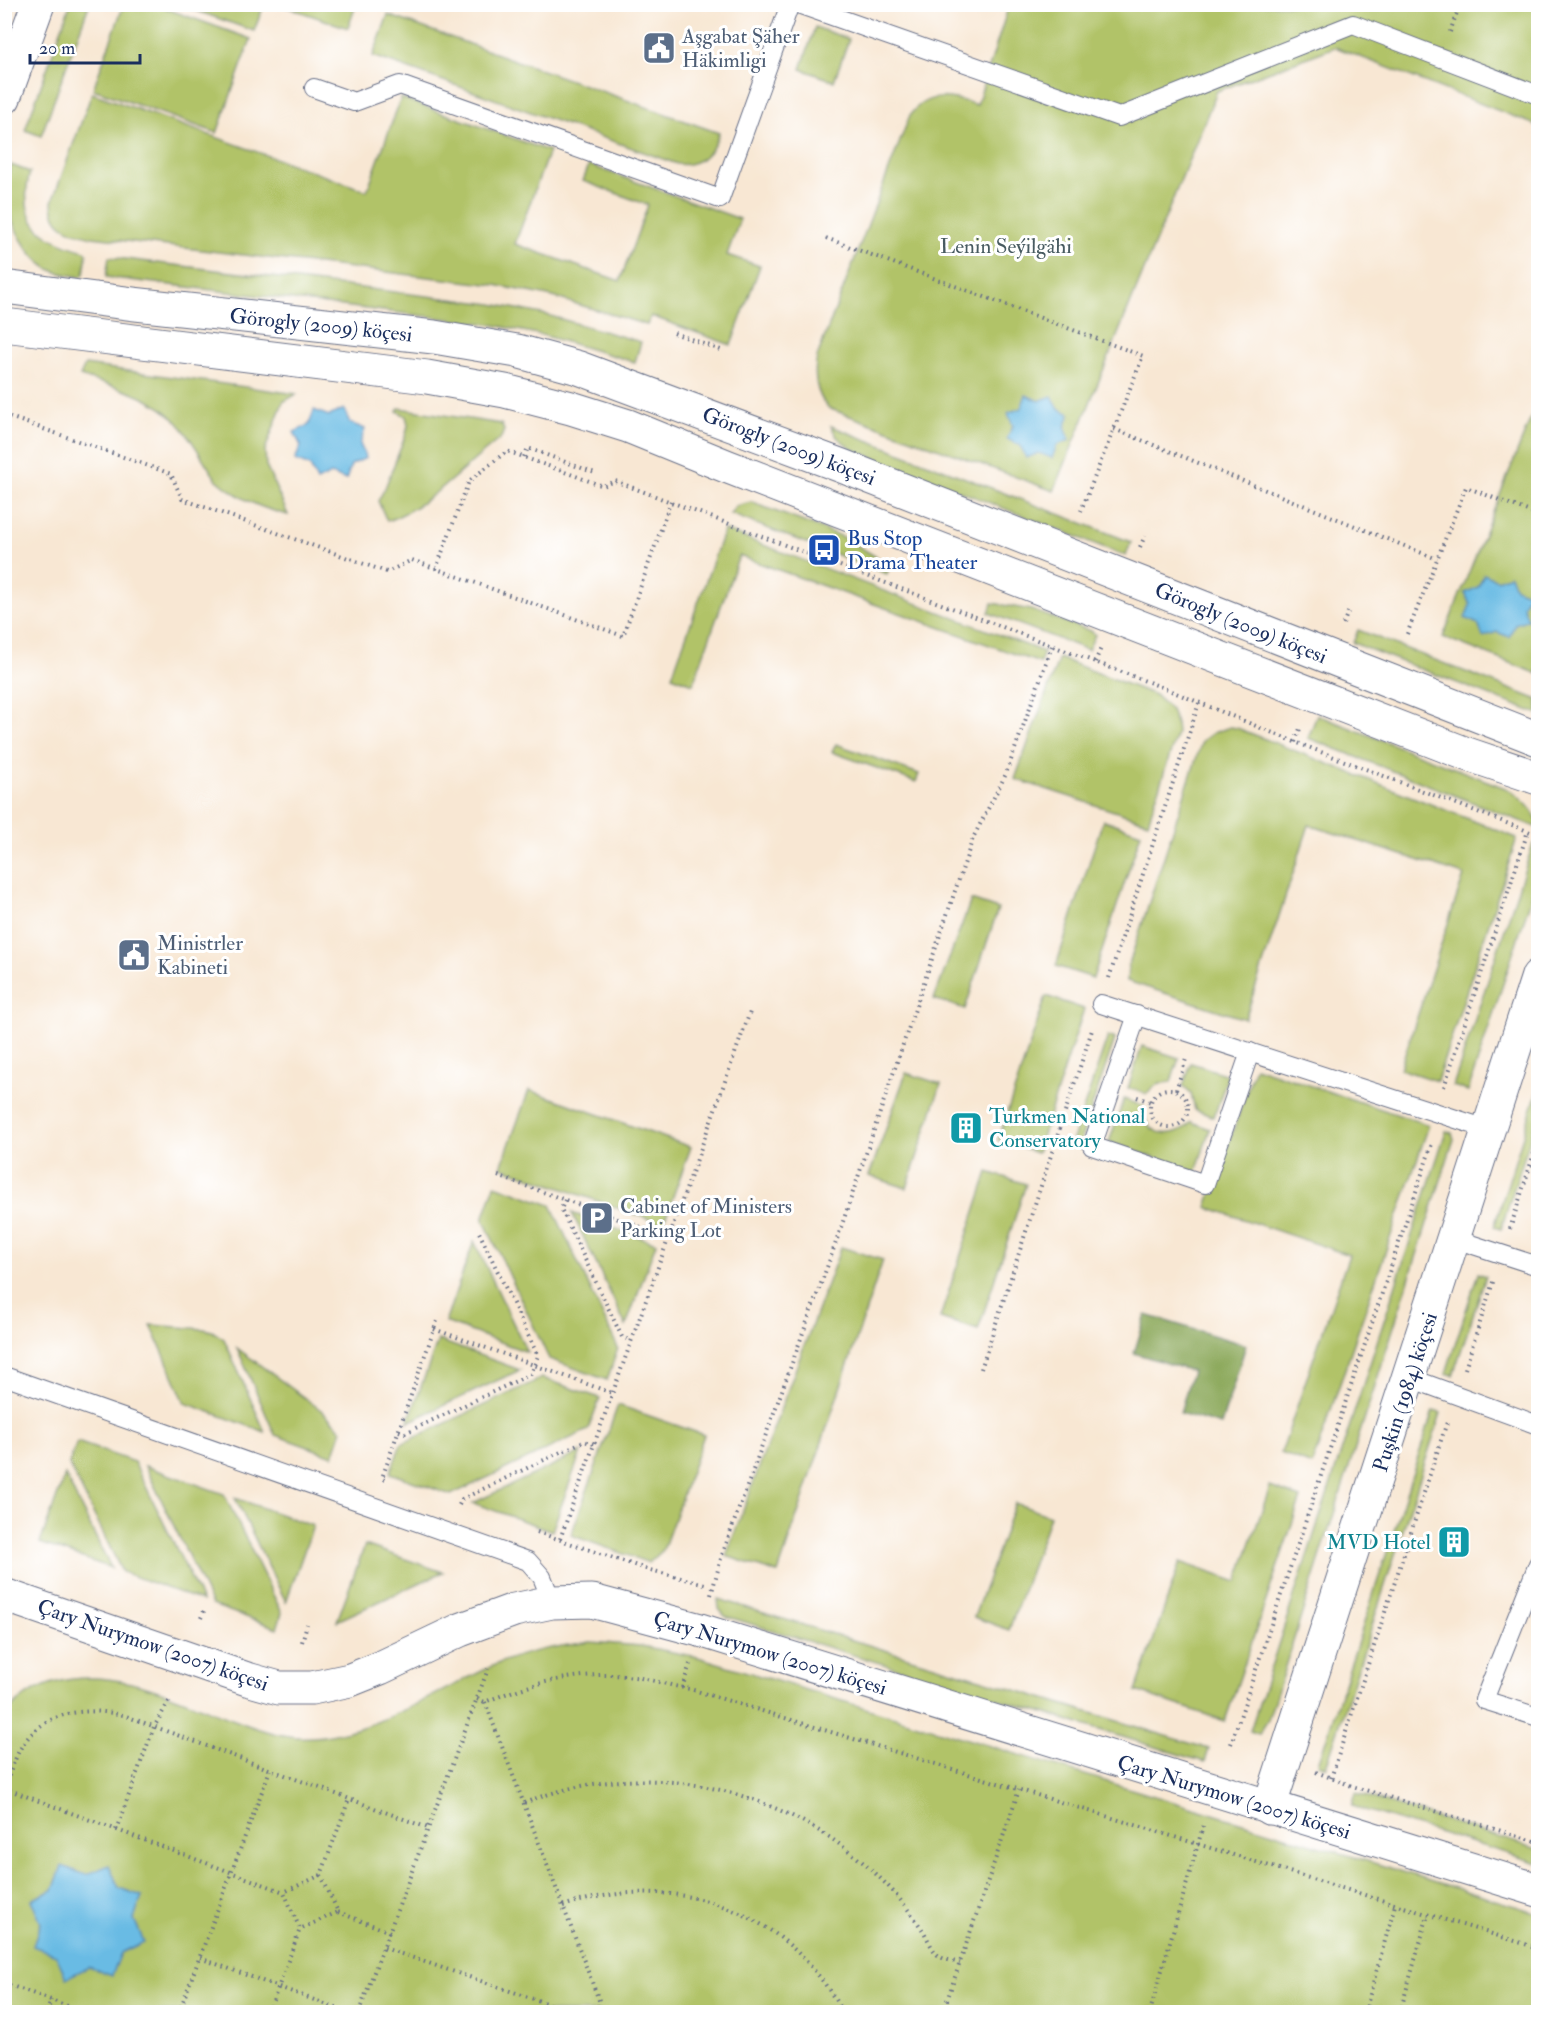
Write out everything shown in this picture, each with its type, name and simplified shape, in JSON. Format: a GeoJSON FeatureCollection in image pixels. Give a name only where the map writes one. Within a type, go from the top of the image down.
{"type":"FeatureCollection","features":[{"type":"Feature","properties":{"kind":"street"},"geometry":{"type":"LineString","coordinates":[[4,98],[38,4]]}},
{"type":"Feature","properties":{"kind":"street","name":"Görogly (2009) köçesi"},"geometry":{"type":"LineString","coordinates":[[4,287],[146,306],[434,337],[517,351],[579,368],[842,466],[1539,739]]}},
{"type":"Feature","properties":{"kind":"street","name":"Görogly (2009) köçesi"},"geometry":{"type":"LineString","coordinates":[[4,325],[427,377],[505,391],[571,408],[628,426],[1464,753],[1539,778]]}},
{"type":"Feature","properties":{"kind":"street","name":"Puşkin (1984) köçesi"},"geometry":{"type":"LineString","coordinates":[[1269,1808],[1539,976]]}},
{"type":"Feature","properties":{"kind":"street","name":"Çary Nurymow (2007) köçesi"},"geometry":{"type":"LineString","coordinates":[[4,1595],[279,1688],[312,1688],[350,1680],[460,1630],[514,1610],[552,1602],[592,1601],[663,1619],[1539,1890]]}},
{"type":"Feature","properties":{"kind":"lane"},"geometry":{"type":"LineString","coordinates":[[314,88],[354,102],[400,85],[720,199],[790,4]]}},
{"type":"Feature","properties":{"kind":"lane"},"geometry":{"type":"LineString","coordinates":[[798,4],[1119,117],[1353,24],[1539,95]]}},
{"type":"Feature","properties":{"kind":"lane"},"geometry":{"type":"LineString","coordinates":[[1101,1004],[1490,1130]]}},
{"type":"Feature","properties":{"kind":"lane"},"geometry":{"type":"LineString","coordinates":[[1137,1016],[1092,1146],[1204,1184],[1250,1052]]}},
{"type":"Feature","properties":{"kind":"lane"},"geometry":{"type":"LineString","coordinates":[[1455,1239],[1539,1266]]}},
{"type":"Feature","properties":{"kind":"lane"},"geometry":{"type":"LineString","coordinates":[[4,1376],[528,1561],[542,1577],[552,1602]]}},
{"type":"Feature","properties":{"kind":"lane"},"geometry":{"type":"LineString","coordinates":[[1410,1378],[1539,1425]]}},
{"type":"Feature","properties":{"kind":"lane"},"geometry":{"type":"LineString","coordinates":[[1539,1564],[1484,1700],[1539,1717]]}},
{"type":"Feature","properties":{"kind":"path"},"geometry":{"type":"LineString","coordinates":[[826,238],[1143,356],[1081,512]]}},
{"type":"Feature","properties":{"kind":"path"},"geometry":{"type":"LineString","coordinates":[[674,333],[721,350]]}},
{"type":"Feature","properties":{"kind":"path"},"geometry":{"type":"LineString","coordinates":[[4,415],[171,474],[182,499],[215,511],[387,572],[412,560],[623,636],[671,501]]}},
{"type":"Feature","properties":{"kind":"path"},"geometry":{"type":"LineString","coordinates":[[1114,429],[1437,559]]}},
{"type":"Feature","properties":{"kind":"path"},"geometry":{"type":"LineString","coordinates":[[524,457],[528,448],[595,472]]}},
{"type":"Feature","properties":{"kind":"path"},"geometry":{"type":"LineString","coordinates":[[436,569],[469,481],[507,451],[603,486],[615,481],[671,501],[1539,835]]}},
{"type":"Feature","properties":{"kind":"path"},"geometry":{"type":"LineString","coordinates":[[1407,634],[1466,487],[1539,515]]}},
{"type":"Feature","properties":{"kind":"path"},"geometry":{"type":"LineString","coordinates":[[710,1599],[722,1555],[834,1248],[973,838],[1006,774],[1052,646]]}},
{"type":"Feature","properties":{"kind":"path"},"geometry":{"type":"LineString","coordinates":[[981,1369],[1199,703]]}},
{"type":"Feature","properties":{"kind":"path"},"geometry":{"type":"LineString","coordinates":[[1444,1090],[1528,831]]}},
{"type":"Feature","properties":{"kind":"path"},"geometry":{"type":"LineString","coordinates":[[560,1539],[750,1012]]}},
{"type":"Feature","properties":{"kind":"path"},"geometry":{"type":"LineString","coordinates":[[1176,1090],[1185,1061]]}},
{"type":"Feature","properties":{"kind":"path"},"geometry":{"type":"LineString","coordinates":[[1164,1089],[1176,1090],[1188,1102],[1188,1114],[1181,1124],[1169,1128],[1163,1127],[1150,1114],[1151,1102],[1158,1092],[1164,1089]]}},
{"type":"Feature","properties":{"kind":"path"},"geometry":{"type":"LineString","coordinates":[[1231,1744],[1433,1139]]}},
{"type":"Feature","properties":{"kind":"path"},"geometry":{"type":"LineString","coordinates":[[1508,1235],[1539,1141]]}},
{"type":"Feature","properties":{"kind":"path"},"geometry":{"type":"LineString","coordinates":[[498,1176],[669,1237]]}},
{"type":"Feature","properties":{"kind":"path"},"geometry":{"type":"LineString","coordinates":[[565,1200],[561,1209],[566,1220],[622,1337],[631,1341]]}},
{"type":"Feature","properties":{"kind":"path"},"geometry":{"type":"LineString","coordinates":[[399,1431],[405,1433],[531,1374],[538,1356],[478,1230]]}},
{"type":"Feature","properties":{"kind":"path"},"geometry":{"type":"LineString","coordinates":[[1464,1370],[1494,1277]]}},
{"type":"Feature","properties":{"kind":"path"},"geometry":{"type":"LineString","coordinates":[[393,1482],[382,1478],[438,1318]]}},
{"type":"Feature","properties":{"kind":"path"},"geometry":{"type":"LineString","coordinates":[[434,1329],[612,1393]]}},
{"type":"Feature","properties":{"kind":"path"},"geometry":{"type":"LineString","coordinates":[[1331,1778],[1450,1414]]}},
{"type":"Feature","properties":{"kind":"path"},"geometry":{"type":"LineString","coordinates":[[448,1501],[459,1504],[462,1499],[584,1441],[594,1444]]}},
{"type":"Feature","properties":{"kind":"path"},"geometry":{"type":"LineString","coordinates":[[526,1528],[646,1569],[705,1584]]}},
{"type":"Feature","properties":{"kind":"path"},"geometry":{"type":"LineString","coordinates":[[201,1618],[204,1611]]}},
{"type":"Feature","properties":{"kind":"path"},"geometry":{"type":"LineString","coordinates":[[302,1642],[307,1624]]}},
{"type":"Feature","properties":{"kind":"path"},"geometry":{"type":"LineString","coordinates":[[682,1688],[692,1657]]}},
{"type":"Feature","properties":{"kind":"path"},"geometry":{"type":"LineString","coordinates":[[359,2013],[488,1670]]}},
{"type":"Feature","properties":{"kind":"path"},"geometry":{"type":"LineString","coordinates":[[477,1699],[485,1702],[547,1681],[592,1674],[636,1677],[682,1688],[1539,1948]]}},
{"type":"Feature","properties":{"kind":"path"},"geometry":{"type":"LineString","coordinates":[[116,1830],[154,1727],[171,1698]]}},
{"type":"Feature","properties":{"kind":"path"},"geometry":{"type":"LineString","coordinates":[[485,1702],[600,2003],[597,2013]]}},
{"type":"Feature","properties":{"kind":"path"},"geometry":{"type":"LineString","coordinates":[[321,1875],[284,1892],[4,1788],[13,1763],[25,1742],[39,1726],[55,1717],[79,1711],[101,1710],[123,1715],[428,1828]]}},
{"type":"Feature","properties":{"kind":"path"},"geometry":{"type":"LineString","coordinates":[[179,2013],[270,1770]]}},
{"type":"Feature","properties":{"kind":"path"},"geometry":{"type":"LineString","coordinates":[[1310,1770],[1539,1842]]}},
{"type":"Feature","properties":{"kind":"path"},"geometry":{"type":"LineString","coordinates":[[524,1803],[574,1788],[630,1781],[658,1781],[715,1788],[769,1805],[820,1831],[866,1864],[905,1906],[938,1956],[960,1963]]}},
{"type":"Feature","properties":{"kind":"path"},"geometry":{"type":"LineString","coordinates":[[943,2013],[1019,1790]]}},
{"type":"Feature","properties":{"kind":"path"},"geometry":{"type":"LineString","coordinates":[[349,1799],[321,1875],[338,1912],[390,1932]]}},
{"type":"Feature","properties":{"kind":"path"},"geometry":{"type":"LineString","coordinates":[[1150,2013],[1207,1814]]}},
{"type":"Feature","properties":{"kind":"path"},"geometry":{"type":"LineString","coordinates":[[563,1906],[596,1896],[634,1891],[672,1893],[710,1901],[761,1925],[792,1947],[818,1975],[842,2013]]}},
{"type":"Feature","properties":{"kind":"path"},"geometry":{"type":"LineString","coordinates":[[269,2013],[300,1929],[284,1892]]}},
{"type":"Feature","properties":{"kind":"path"},"geometry":{"type":"LineString","coordinates":[[1365,2013],[1395,1905]]}},
{"type":"Feature","properties":{"kind":"path"},"geometry":{"type":"LineString","coordinates":[[300,1929],[338,1912]]}},
{"type":"Feature","properties":{"kind":"path"},"geometry":{"type":"LineString","coordinates":[[1400,2013],[1428,1915]]}},
{"type":"Feature","properties":{"kind":"path"},"geometry":{"type":"LineString","coordinates":[[384,1948],[572,2013]]}},
{"type":"Feature","properties":{"kind":"path"},"geometry":{"type":"LineString","coordinates":[[200,1958],[347,2013]]}},
{"type":"Feature","properties":{"kind":"path"},"geometry":{"type":"LineString","coordinates":[[4,1983],[84,2013]]}},
{"type":"Feature","properties":{"kind":"path"},"geometry":{"type":"LineString","coordinates":[[47,2013],[51,2000]]}},
{"type":"Feature","properties":{"kind":"green space"},"geometry":{"type":"Polygon","coordinates":[[[124,4],[156,5],[251,39],[217,133],[93,89],[124,4]]]}},
{"type":"Feature","properties":{"kind":"green space"},"geometry":{"type":"Polygon","coordinates":[[[264,4],[254,31],[180,5],[264,4]]]}},
{"type":"Feature","properties":{"kind":"green space"},"geometry":{"type":"Polygon","coordinates":[[[70,5],[89,5],[41,136],[25,130],[70,5]]]}},
{"type":"Feature","properties":{"kind":"green space"},"geometry":{"type":"Polygon","coordinates":[[[281,5],[356,5],[348,28],[281,5]]]}},
{"type":"Feature","properties":{"kind":"green space","name":"Lenin Seýilgähi"},"geometry":{"type":"Polygon","coordinates":[[[1009,5],[1538,5],[1538,126],[1335,47],[1217,91],[1054,491],[828,408],[818,390],[815,371],[817,357],[910,115],[917,107],[933,99],[950,98],[977,105],[1009,5]]]}},
{"type":"Feature","properties":{"kind":"green space"},"geometry":{"type":"Polygon","coordinates":[[[388,15],[719,133],[713,147],[704,157],[692,163],[677,164],[373,56],[388,15]]]}},
{"type":"Feature","properties":{"kind":"green space"},"geometry":{"type":"Polygon","coordinates":[[[815,27],[849,39],[834,81],[801,69],[815,27]]]}},
{"type":"Feature","properties":{"kind":"green space"},"geometry":{"type":"Polygon","coordinates":[[[92,93],[367,191],[401,98],[549,151],[515,244],[620,281],[648,205],[583,181],[589,165],[740,219],[727,255],[760,266],[731,345],[651,316],[647,325],[553,297],[495,285],[84,235],[59,223],[55,217],[52,202],[92,93]]]}},
{"type":"Feature","properties":{"kind":"green space"},"geometry":{"type":"Polygon","coordinates":[[[11,165],[30,172],[27,203],[36,225],[44,234],[87,253],[84,274],[81,277],[49,269],[32,255],[25,245],[8,210],[5,185],[11,165]]]}},
{"type":"Feature","properties":{"kind":"green space"},"geometry":{"type":"Polygon","coordinates":[[[109,257],[492,304],[547,315],[641,342],[635,362],[542,335],[489,324],[106,277],[109,257]]]}},
{"type":"Feature","properties":{"kind":"green space"},"geometry":{"type":"Polygon","coordinates":[[[85,365],[297,394],[283,402],[265,450],[266,466],[288,515],[250,502],[233,493],[217,480],[183,429],[167,413],[144,398],[80,376],[85,365]]]}},
{"type":"Feature","properties":{"kind":"green space"},"geometry":{"type":"Polygon","coordinates":[[[1538,400],[1538,674],[1443,637],[1538,400]]]}},
{"type":"Feature","properties":{"kind":"green space"},"geometry":{"type":"Polygon","coordinates":[[[399,408],[501,424],[504,430],[501,438],[433,495],[387,521],[378,501],[406,434],[408,425],[406,416],[397,411],[399,408]]]}},
{"type":"Feature","properties":{"kind":"green space"},"geometry":{"type":"Polygon","coordinates":[[[831,426],[1131,542],[1126,556],[852,449],[837,437],[831,426]]]}},
{"type":"Feature","properties":{"kind":"green space"},"geometry":{"type":"Polygon","coordinates":[[[751,502],[843,537],[890,565],[887,574],[730,514],[736,506],[751,502]]]}},
{"type":"Feature","properties":{"kind":"green space"},"geometry":{"type":"Polygon","coordinates":[[[724,530],[1044,652],[1040,663],[739,556],[693,684],[672,676],[724,530]]]}},
{"type":"Feature","properties":{"kind":"green space"},"geometry":{"type":"Polygon","coordinates":[[[992,603],[1031,610],[1091,631],[1095,635],[1088,650],[989,613],[992,603]]]}},
{"type":"Feature","properties":{"kind":"green space"},"geometry":{"type":"Polygon","coordinates":[[[1358,630],[1538,700],[1538,714],[1353,643],[1358,630]]]}},
{"type":"Feature","properties":{"kind":"green space"},"geometry":{"type":"Polygon","coordinates":[[[1059,658],[1155,695],[1171,710],[1177,733],[1148,822],[1015,779],[1059,658]]]}},
{"type":"Feature","properties":{"kind":"green space"},"geometry":{"type":"Polygon","coordinates":[[[1317,715],[1508,789],[1536,816],[1538,828],[1308,738],[1317,715]]]}},
{"type":"Feature","properties":{"kind":"green space"},"geometry":{"type":"Polygon","coordinates":[[[1230,727],[1517,838],[1437,1081],[1400,1069],[1464,875],[1309,825],[1245,1019],[1127,981],[1128,967],[1202,741],[1213,733],[1230,727]]]}},
{"type":"Feature","properties":{"kind":"green space"},"geometry":{"type":"Polygon","coordinates":[[[836,744],[919,774],[916,782],[832,752],[836,744]]]}},
{"type":"Feature","properties":{"kind":"green space"},"geometry":{"type":"Polygon","coordinates":[[[1103,820],[1141,833],[1093,978],[1056,966],[1103,820]]]}},
{"type":"Feature","properties":{"kind":"green space"},"geometry":{"type":"Polygon","coordinates":[[[1533,844],[1538,846],[1538,877],[1468,1091],[1453,1086],[1533,844]]]}},
{"type":"Feature","properties":{"kind":"green space"},"geometry":{"type":"Polygon","coordinates":[[[971,900],[998,909],[965,1009],[934,999],[971,900]]]}},
{"type":"Feature","properties":{"kind":"green space"},"geometry":{"type":"Polygon","coordinates":[[[1046,996],[1084,1009],[1037,1153],[998,1140],[1046,996]]]}},
{"type":"Feature","properties":{"kind":"green space"},"geometry":{"type":"Polygon","coordinates":[[[1108,1036],[1115,1039],[1078,1148],[1071,1145],[1108,1036]]]}},
{"type":"Feature","properties":{"kind":"green space"},"geometry":{"type":"Polygon","coordinates":[[[1142,1046],[1179,1058],[1171,1082],[1158,1085],[1147,1094],[1128,1088],[1142,1046]]]}},
{"type":"Feature","properties":{"kind":"green space"},"geometry":{"type":"Polygon","coordinates":[[[1191,1063],[1228,1075],[1214,1117],[1195,1110],[1191,1093],[1183,1086],[1191,1063]]]}},
{"type":"Feature","properties":{"kind":"green space"},"geometry":{"type":"Polygon","coordinates":[[[1255,1067],[1429,1125],[1312,1465],[1281,1453],[1349,1255],[1207,1207],[1255,1067]]]}},
{"type":"Feature","properties":{"kind":"green space"},"geometry":{"type":"Polygon","coordinates":[[[906,1073],[941,1084],[907,1188],[869,1176],[906,1073]]]}},
{"type":"Feature","properties":{"kind":"green space"},"geometry":{"type":"Polygon","coordinates":[[[1538,1089],[1538,1115],[1501,1229],[1494,1227],[1538,1089]]]}},
{"type":"Feature","properties":{"kind":"green space"},"geometry":{"type":"Polygon","coordinates":[[[529,1090],[691,1147],[663,1224],[501,1167],[529,1090]]]}},
{"type":"Feature","properties":{"kind":"green space"},"geometry":{"type":"Polygon","coordinates":[[[1124,1099],[1143,1106],[1148,1124],[1160,1132],[1176,1132],[1191,1122],[1210,1129],[1196,1172],[1109,1142],[1124,1099]]]}},
{"type":"Feature","properties":{"kind":"green space"},"geometry":{"type":"Polygon","coordinates":[[[1446,1131],[1452,1133],[1454,1139],[1268,1720],[1259,1734],[1250,1731],[1446,1131]]]}},
{"type":"Feature","properties":{"kind":"green space"},"geometry":{"type":"Polygon","coordinates":[[[988,1172],[1026,1184],[978,1330],[940,1318],[988,1172]]]}},
{"type":"Feature","properties":{"kind":"green space"},"geometry":{"type":"Polygon","coordinates":[[[495,1185],[551,1205],[618,1348],[607,1380],[549,1359],[483,1219],[495,1185]]]}},
{"type":"Feature","properties":{"kind":"green space"},"geometry":{"type":"Polygon","coordinates":[[[572,1213],[656,1243],[626,1326],[572,1213]]]}},
{"type":"Feature","properties":{"kind":"green space"},"geometry":{"type":"Polygon","coordinates":[[[474,1241],[527,1352],[445,1322],[474,1241]]]}},
{"type":"Feature","properties":{"kind":"green space"},"geometry":{"type":"Polygon","coordinates":[[[841,1247],[883,1260],[778,1573],[726,1556],[841,1247]]]}},
{"type":"Feature","properties":{"kind":"green space"},"geometry":{"type":"Polygon","coordinates":[[[1478,1273],[1486,1276],[1453,1375],[1446,1373],[1478,1273]]]}},
{"type":"Feature","properties":{"kind":"green space"},"geometry":{"type":"Polygon","coordinates":[[[1146,1315],[1246,1345],[1221,1425],[1180,1413],[1192,1371],[1134,1353],[1146,1315]]]}},
{"type":"Feature","properties":{"kind":"green space"},"geometry":{"type":"Polygon","coordinates":[[[151,1325],[204,1329],[224,1339],[265,1432],[185,1403],[151,1325]]]}},
{"type":"Feature","properties":{"kind":"green space"},"geometry":{"type":"Polygon","coordinates":[[[438,1340],[520,1370],[408,1422],[438,1340]]]}},
{"type":"Feature","properties":{"kind":"green space"},"geometry":{"type":"Polygon","coordinates":[[[237,1348],[321,1410],[342,1430],[333,1456],[275,1435],[237,1348]]]}},
{"type":"Feature","properties":{"kind":"green space"},"geometry":{"type":"Polygon","coordinates":[[[542,1378],[600,1398],[588,1430],[451,1495],[390,1473],[401,1444],[542,1378]]]}},
{"type":"Feature","properties":{"kind":"green space"},"geometry":{"type":"Polygon","coordinates":[[[618,1405],[704,1435],[663,1550],[649,1563],[571,1535],[618,1405]]]}},
{"type":"Feature","properties":{"kind":"green space"},"geometry":{"type":"Polygon","coordinates":[[[1433,1411],[1441,1413],[1326,1767],[1318,1764],[1433,1411]]]}},
{"type":"Feature","properties":{"kind":"green space"},"geometry":{"type":"Polygon","coordinates":[[[77,1442],[134,1462],[202,1601],[122,1572],[69,1464],[77,1442]]]}},
{"type":"Feature","properties":{"kind":"green space"},"geometry":{"type":"Polygon","coordinates":[[[581,1452],[552,1531],[473,1503],[581,1452]]]}},
{"type":"Feature","properties":{"kind":"green space"},"geometry":{"type":"Polygon","coordinates":[[[145,1466],[224,1494],[282,1613],[277,1628],[212,1605],[145,1466]]]}},
{"type":"Feature","properties":{"kind":"green space"},"geometry":{"type":"Polygon","coordinates":[[[65,1475],[111,1568],[40,1543],[65,1475]]]}},
{"type":"Feature","properties":{"kind":"green space"},"geometry":{"type":"Polygon","coordinates":[[[1270,1487],[1301,1498],[1225,1721],[1136,1691],[1180,1562],[1237,1582],[1270,1487]]]}},
{"type":"Feature","properties":{"kind":"green space"},"geometry":{"type":"Polygon","coordinates":[[[235,1498],[313,1526],[286,1602],[235,1498]]]}},
{"type":"Feature","properties":{"kind":"green space"},"geometry":{"type":"Polygon","coordinates":[[[1015,1503],[1050,1516],[1009,1630],[974,1617],[1015,1503]]]}},
{"type":"Feature","properties":{"kind":"green space"},"geometry":{"type":"Polygon","coordinates":[[[365,1545],[443,1572],[337,1621],[365,1545]]]}},
{"type":"Feature","properties":{"kind":"green space"},"geometry":{"type":"Polygon","coordinates":[[[718,1599],[1209,1749],[1205,1762],[725,1616],[719,1609],[718,1599]]]}},
{"type":"Feature","properties":{"kind":"green space"},"geometry":{"type":"Polygon","coordinates":[[[590,1642],[641,1646],[698,1657],[1538,1913],[1538,2012],[5,2012],[5,1715],[27,1696],[53,1683],[101,1678],[147,1687],[267,1732],[298,1737],[323,1736],[375,1723],[508,1659],[566,1645],[590,1642]]]}},
{"type":"Feature","properties":{"kind":"green space"},"geometry":{"type":"Polygon","coordinates":[[[1356,1793],[1538,1849],[1538,1863],[1352,1806],[1356,1793]]]}},
{"type":"Feature","properties":{"kind":"water"},"geometry":{"type":"Polygon","coordinates":[[[1026,395],[1039,401],[1052,396],[1058,408],[1070,414],[1065,427],[1070,440],[1057,445],[1052,458],[1039,453],[1026,458],[1020,445],[1007,439],[1013,426],[1008,413],[1021,408],[1026,395]]]}},
{"type":"Feature","properties":{"kind":"water"},"geometry":{"type":"Polygon","coordinates":[[[344,409],[350,423],[365,429],[360,444],[366,458],[351,465],[346,480],[331,474],[317,481],[310,466],[295,460],[301,446],[294,432],[309,425],[314,410],[329,416],[344,409]]]}},
{"type":"Feature","properties":{"kind":"water"},"geometry":{"type":"Polygon","coordinates":[[[1484,574],[1497,580],[1510,575],[1515,588],[1528,593],[1523,606],[1528,619],[1515,624],[1509,637],[1497,632],[1483,637],[1478,624],[1465,618],[1470,605],[1465,593],[1478,587],[1484,574]]]}},
{"type":"Feature","properties":{"kind":"water"},"geometry":{"type":"Polygon","coordinates":[[[109,1865],[119,1888],[142,1896],[134,1919],[144,1942],[121,1953],[112,1976],[89,1967],[66,1978],[56,1955],[33,1946],[41,1923],[31,1900],[53,1890],[62,1866],[86,1875],[109,1865]]]}},
{"type":"Feature","properties":{"kind":"place","name":"Aşgabat Şäher Häkimligi"},"geometry":{"type":"Point","coordinates":[659,48]}},
{"type":"Feature","properties":{"kind":"place","name":"Bus Stop Drama Theater"},"geometry":{"type":"Point","coordinates":[824,550]}},
{"type":"Feature","properties":{"kind":"place","name":"Ministrler Kabineti"},"geometry":{"type":"Point","coordinates":[134,955]}},
{"type":"Feature","properties":{"kind":"place","name":"Turkmen National Conservatory"},"geometry":{"type":"Point","coordinates":[966,1128]}},
{"type":"Feature","properties":{"kind":"place","name":"Cabinet of Ministers Parking Lot"},"geometry":{"type":"Point","coordinates":[597,1218]}},
{"type":"Feature","properties":{"kind":"place","name":"MVD Hotel"},"geometry":{"type":"Point","coordinates":[1454,1542]}}]}
